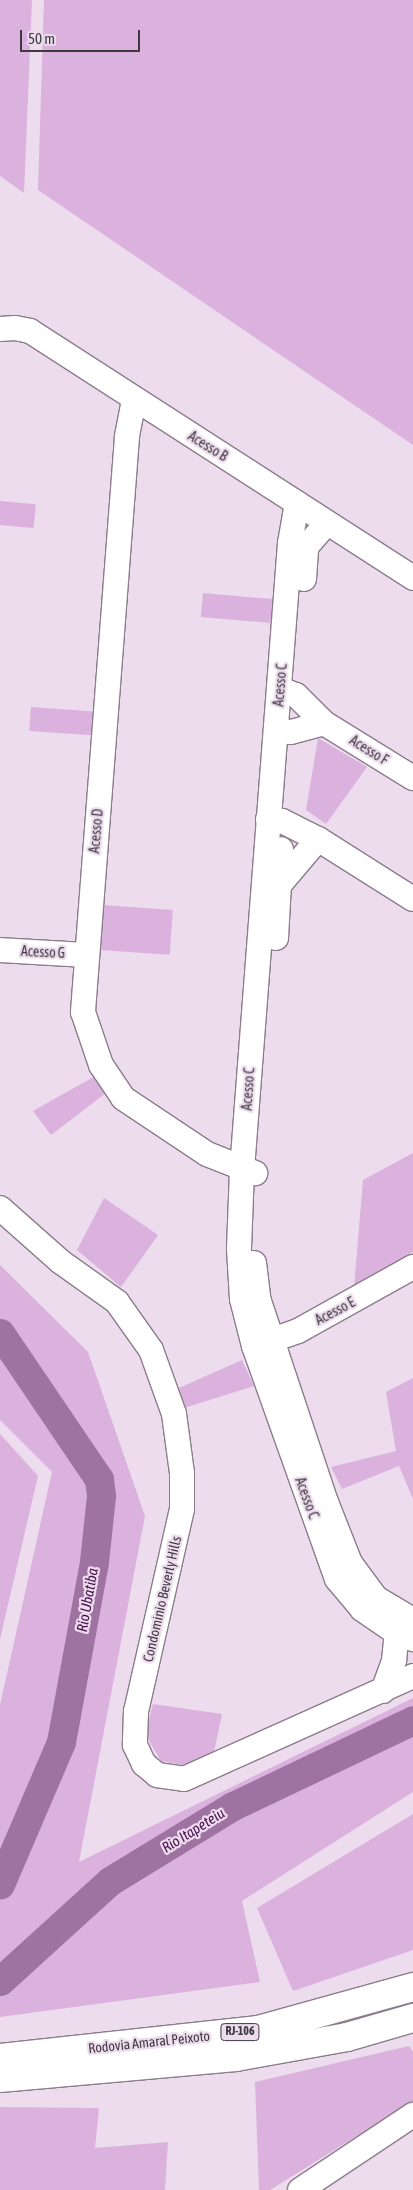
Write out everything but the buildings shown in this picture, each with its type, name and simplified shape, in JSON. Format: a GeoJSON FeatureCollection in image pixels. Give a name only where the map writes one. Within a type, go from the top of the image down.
{"type":"FeatureCollection","features":[{"type":"Feature","properties":{"kind":"highway","name":"Rodovia Amaral Peixoto"},"geometry":{"type":"LineString","coordinates":[[0,2058],[258,2030],[413,1987]]}},
{"type":"Feature","properties":{"kind":"highway","name":"Rodovia Amaral Peixoto"},"geometry":{"type":"LineString","coordinates":[[0,2078],[130,2069],[255,2054],[347,2037],[413,2018]]}},
{"type":"Feature","properties":{"kind":"street","name":"Acesso B"},"geometry":{"type":"LineString","coordinates":[[0,330],[15,328],[30,331],[134,400],[413,578]]}},
{"type":"Feature","properties":{"kind":"street","name":"Acesso D"},"geometry":{"type":"LineString","coordinates":[[134,400],[127,437],[83,1012],[87,1030],[107,1077],[123,1098],[207,1154],[250,1172]]}},
{"type":"Feature","properties":{"kind":"street","name":"Acesso C"},"geometry":{"type":"LineString","coordinates":[[297,503],[298,545],[288,692],[275,820],[250,1172],[254,1262],[263,1343],[350,1563],[376,1598],[408,1631],[394,1660],[383,1691]]}},
{"type":"Feature","properties":{"kind":"street"},"geometry":{"type":"LineString","coordinates":[[298,545],[327,523]]}},
{"type":"Feature","properties":{"kind":"street","name":"Acesso F"},"geometry":{"type":"LineString","coordinates":[[288,692],[324,723],[413,778]]}},
{"type":"Feature","properties":{"kind":"street"},"geometry":{"type":"LineString","coordinates":[[283,732],[324,723]]}},
{"type":"Feature","properties":{"kind":"street","name":"Acesso C"},"geometry":{"type":"LineString","coordinates":[[250,1172],[280,884],[275,820]]}},
{"type":"Feature","properties":{"kind":"street"},"geometry":{"type":"LineString","coordinates":[[275,820],[318,839],[413,899]]}},
{"type":"Feature","properties":{"kind":"street"},"geometry":{"type":"LineString","coordinates":[[280,884],[318,839]]}},
{"type":"Feature","properties":{"kind":"street","name":"Acesso G"},"geometry":{"type":"LineString","coordinates":[[0,950],[86,955]]}},
{"type":"Feature","properties":{"kind":"street","name":"Condominio Beverly Hills"},"geometry":{"type":"LineString","coordinates":[[0,1208],[61,1262],[117,1302],[151,1350],[174,1414],[182,1473],[182,1509],[136,1711],[135,1745],[144,1764],[157,1775],[184,1779],[413,1676]]}},
{"type":"Feature","properties":{"kind":"street","name":"Acesso E"},"geometry":{"type":"LineString","coordinates":[[263,1343],[343,1307],[413,1267]]}},
{"type":"Feature","properties":{"kind":"street"},"geometry":{"type":"LineString","coordinates":[[300,2190],[413,2115]]}},
{"type":"Feature","properties":{"kind":"shaded area"},"geometry":{"type":"Polygon","coordinates":[[[0,0],[32,0],[24,193],[0,176],[0,0]]]}},
{"type":"Feature","properties":{"kind":"shaded area"},"geometry":{"type":"Polygon","coordinates":[[[44,0],[413,0],[413,445],[38,190],[44,0]]]}},
{"type":"Feature","properties":{"kind":"shaded area"},"geometry":{"type":"Polygon","coordinates":[[[0,501],[36,504],[34,528],[0,525],[0,501]]]}},
{"type":"Feature","properties":{"kind":"shaded area"},"geometry":{"type":"Polygon","coordinates":[[[203,593],[273,599],[271,623],[201,617],[203,593]]]}},
{"type":"Feature","properties":{"kind":"shaded area"},"geometry":{"type":"Polygon","coordinates":[[[31,707],[101,712],[99,736],[29,731],[31,707]]]}},
{"type":"Feature","properties":{"kind":"shaded area"},"geometry":{"type":"Polygon","coordinates":[[[318,738],[367,767],[326,824],[306,810],[318,738]]]}},
{"type":"Feature","properties":{"kind":"shaded area"},"geometry":{"type":"Polygon","coordinates":[[[103,905],[173,910],[170,955],[100,950],[103,905]]]}},
{"type":"Feature","properties":{"kind":"shaded area"},"geometry":{"type":"Polygon","coordinates":[[[97,1075],[106,1093],[51,1135],[33,1111],[97,1075]]]}},
{"type":"Feature","properties":{"kind":"shaded area"},"geometry":{"type":"Polygon","coordinates":[[[413,1153],[413,1252],[354,1288],[363,1180],[413,1153]]]}},
{"type":"Feature","properties":{"kind":"shaded area"},"geometry":{"type":"Polygon","coordinates":[[[104,1198],[158,1235],[121,1287],[77,1250],[104,1198]]]}},
{"type":"Feature","properties":{"kind":"shaded area"},"geometry":{"type":"Polygon","coordinates":[[[0,1265],[88,1352],[145,1516],[79,1862],[413,1698],[413,1792],[242,1901],[260,1982],[0,2017],[0,1705],[52,1472],[0,1420],[0,1265]]]}},
{"type":"Feature","properties":{"kind":"shaded area"},"geometry":{"type":"Polygon","coordinates":[[[242,1360],[254,1386],[184,1408],[179,1388],[242,1360]]]}},
{"type":"Feature","properties":{"kind":"shaded area"},"geometry":{"type":"Polygon","coordinates":[[[413,1378],[413,1499],[399,1466],[342,1489],[331,1467],[396,1451],[386,1392],[413,1378]]]}},
{"type":"Feature","properties":{"kind":"shaded area"},"geometry":{"type":"Polygon","coordinates":[[[0,1434],[38,1476],[0,1639],[0,1434]]]}},
{"type":"Feature","properties":{"kind":"shaded area"},"geometry":{"type":"Polygon","coordinates":[[[153,1704],[222,1714],[214,1752],[183,1765],[161,1761],[145,1734],[153,1704]]]}},
{"type":"Feature","properties":{"kind":"shaded area"},"geometry":{"type":"Polygon","coordinates":[[[413,1814],[413,1950],[293,1991],[257,1908],[413,1814]]]}},
{"type":"Feature","properties":{"kind":"shaded area"},"geometry":{"type":"Polygon","coordinates":[[[409,2046],[413,2052],[413,2101],[270,2190],[259,2190],[255,2082],[409,2046]]]}},
{"type":"Feature","properties":{"kind":"shaded area"},"geometry":{"type":"Polygon","coordinates":[[[0,2107],[99,2108],[95,2148],[168,2142],[165,2190],[0,2190],[0,2107]]]}},
{"type":"Feature","properties":{"kind":"waterway","name":"Rio Ubatiba"},"geometry":{"type":"LineString","coordinates":[[0,1333],[99,1479],[101,1496],[94,1562],[61,1742],[0,1884]]}},
{"type":"Feature","properties":{"kind":"waterway","name":"Rio Itapeteiu"},"geometry":{"type":"LineString","coordinates":[[0,1981],[110,1881],[233,1806],[413,1720]]}}]}
